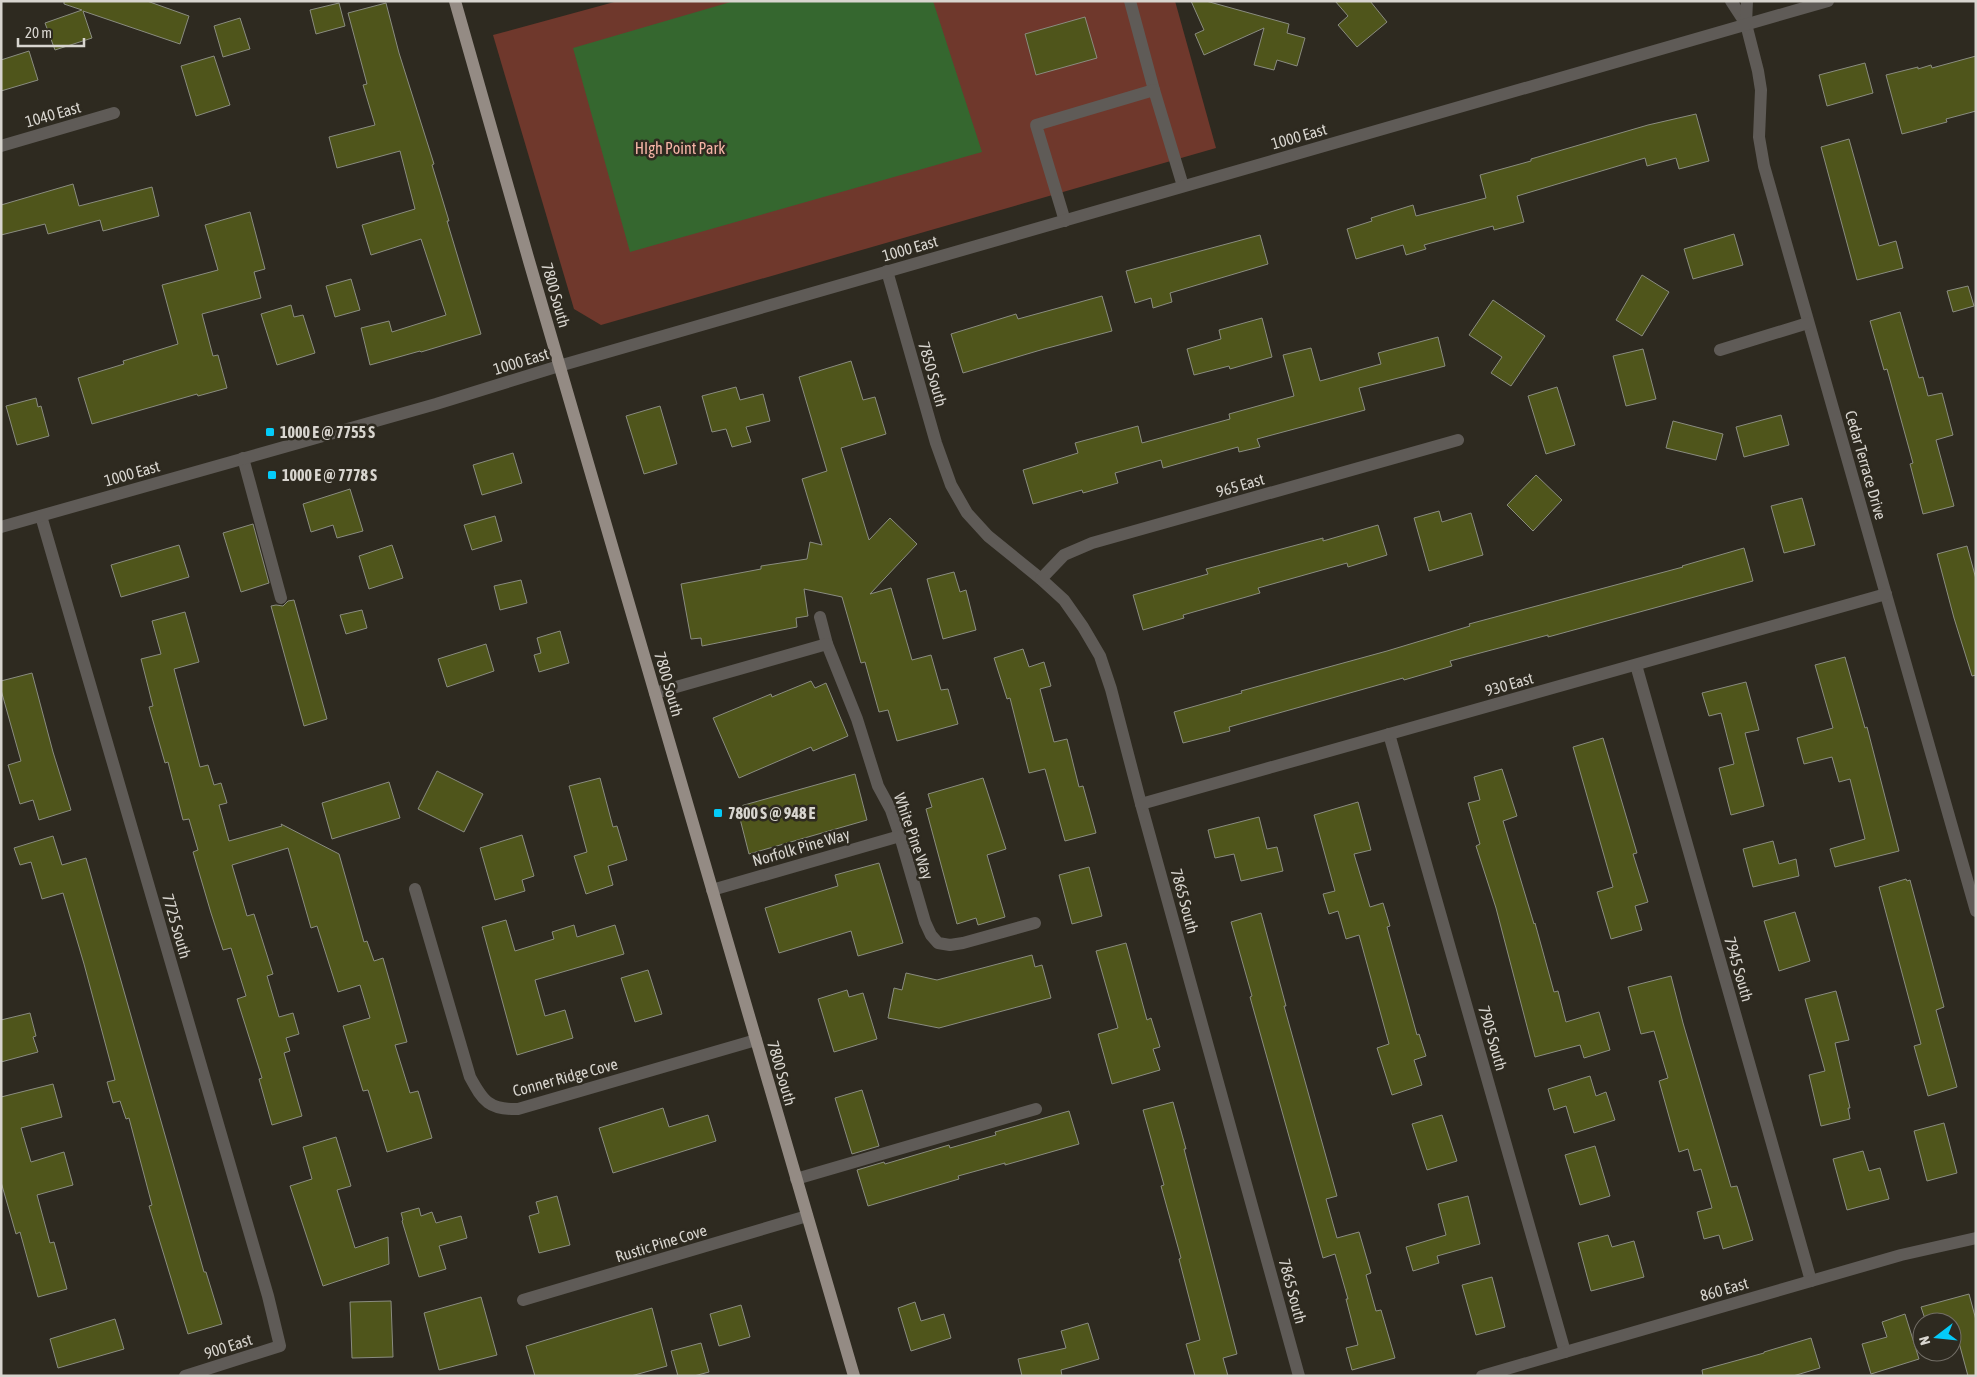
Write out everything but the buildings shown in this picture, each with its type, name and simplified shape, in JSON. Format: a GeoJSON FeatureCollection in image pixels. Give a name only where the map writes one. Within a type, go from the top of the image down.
{"type":"FeatureCollection","features":[{"type":"Feature","properties":{"kind":"main road","name":"7800 South"},"geometry":{"type":"LineString","coordinates":[[455,1],[559,366],[854,1376]]}},
{"type":"Feature","properties":{"kind":"street"},"geometry":{"type":"LineString","coordinates":[[1130,1],[1182,186]]}},
{"type":"Feature","properties":{"kind":"street"},"geometry":{"type":"LineString","coordinates":[[1731,1],[1746,24]]}},
{"type":"Feature","properties":{"kind":"street"},"geometry":{"type":"LineString","coordinates":[[1746,24],[1748,1]]}},
{"type":"Feature","properties":{"kind":"street","name":"1000 East"},"geometry":{"type":"LineString","coordinates":[[1,527],[436,404],[559,366],[1828,1]]}},
{"type":"Feature","properties":{"kind":"street","name":"Cedar Terrace Drive"},"geometry":{"type":"LineString","coordinates":[[1746,24],[1761,90],[1759,137],[1764,166],[1976,911]]}},
{"type":"Feature","properties":{"kind":"street"},"geometry":{"type":"LineString","coordinates":[[1065,221],[1036,124],[1154,90]]}},
{"type":"Feature","properties":{"kind":"street","name":"1040 East"},"geometry":{"type":"LineString","coordinates":[[1,146],[114,113]]}},
{"type":"Feature","properties":{"kind":"street","name":"7850 South"},"geometry":{"type":"LineString","coordinates":[[887,272],[936,443],[951,485]]}},
{"type":"Feature","properties":{"kind":"street"},"geometry":{"type":"LineString","coordinates":[[1720,350],[1808,323]]}},
{"type":"Feature","properties":{"kind":"street","name":"965 East"},"geometry":{"type":"LineString","coordinates":[[1041,578],[1064,555],[1092,543],[1458,440]]}},
{"type":"Feature","properties":{"kind":"street"},"geometry":{"type":"LineString","coordinates":[[243,458],[281,598]]}},
{"type":"Feature","properties":{"kind":"street","name":"7865 South"},"geometry":{"type":"LineString","coordinates":[[951,485],[967,513],[988,536],[1041,578],[1064,600],[1083,626],[1100,656],[1111,689],[1299,1376]]}},
{"type":"Feature","properties":{"kind":"street","name":"7725 South"},"geometry":{"type":"LineString","coordinates":[[41,516],[266,1286],[280,1346]]}},
{"type":"Feature","properties":{"kind":"street","name":"930 East"},"geometry":{"type":"LineString","coordinates":[[1141,804],[1886,594]]}},
{"type":"Feature","properties":{"kind":"street","name":"White Pine Way"},"geometry":{"type":"LineString","coordinates":[[820,617],[827,644],[857,719],[878,786],[891,810],[925,922],[931,935],[938,943],[963,943],[1035,923]]}},
{"type":"Feature","properties":{"kind":"street"},"geometry":{"type":"LineString","coordinates":[[655,694],[827,644]]}},
{"type":"Feature","properties":{"kind":"street","name":"7945 South"},"geometry":{"type":"LineString","coordinates":[[1636,665],[1811,1281]]}},
{"type":"Feature","properties":{"kind":"street","name":"7905 South"},"geometry":{"type":"LineString","coordinates":[[1389,734],[1566,1352]]}},
{"type":"Feature","properties":{"kind":"street","name":"Norfolk Pine Way"},"geometry":{"type":"LineString","coordinates":[[712,890],[900,836]]}},
{"type":"Feature","properties":{"kind":"street","name":"Conner Ridge Cove"},"geometry":{"type":"LineString","coordinates":[[415,889],[470,1077],[478,1092],[487,1103],[502,1110],[518,1108],[756,1040]]}},
{"type":"Feature","properties":{"kind":"street"},"geometry":{"type":"LineString","coordinates":[[796,1179],[1036,1109]]}},
{"type":"Feature","properties":{"kind":"street","name":"Rustic Pine Cove"},"geometry":{"type":"LineString","coordinates":[[524,1300],[807,1216]]}},
{"type":"Feature","properties":{"kind":"street","name":"860 East"},"geometry":{"type":"LineString","coordinates":[[1482,1376],[1901,1255],[1976,1238]]}},
{"type":"Feature","properties":{"kind":"street","name":"900 East"},"geometry":{"type":"LineString","coordinates":[[185,1376],[280,1346]]}},
{"type":"Feature","properties":{"kind":"green space","name":"HIgh Point Park"},"geometry":{"type":"Polygon","coordinates":[[[618,1],[1175,1],[1216,148],[601,325],[574,309],[493,35],[618,1]]]}},
{"type":"Feature","properties":{"kind":"shaded area"},"geometry":{"type":"Polygon","coordinates":[[[734,1],[933,1],[982,152],[630,252],[573,48],[734,1]]]}},
{"type":"Feature","properties":{"kind":"place","name":"1000 E @ 7755 S"},"geometry":{"type":"Point","coordinates":[270,432]}},
{"type":"Feature","properties":{"kind":"place","name":"1000 E @ 7778 S"},"geometry":{"type":"Point","coordinates":[272,475]}},
{"type":"Feature","properties":{"kind":"place","name":"7800 S @ 948 E"},"geometry":{"type":"Point","coordinates":[718,813]}}]}
